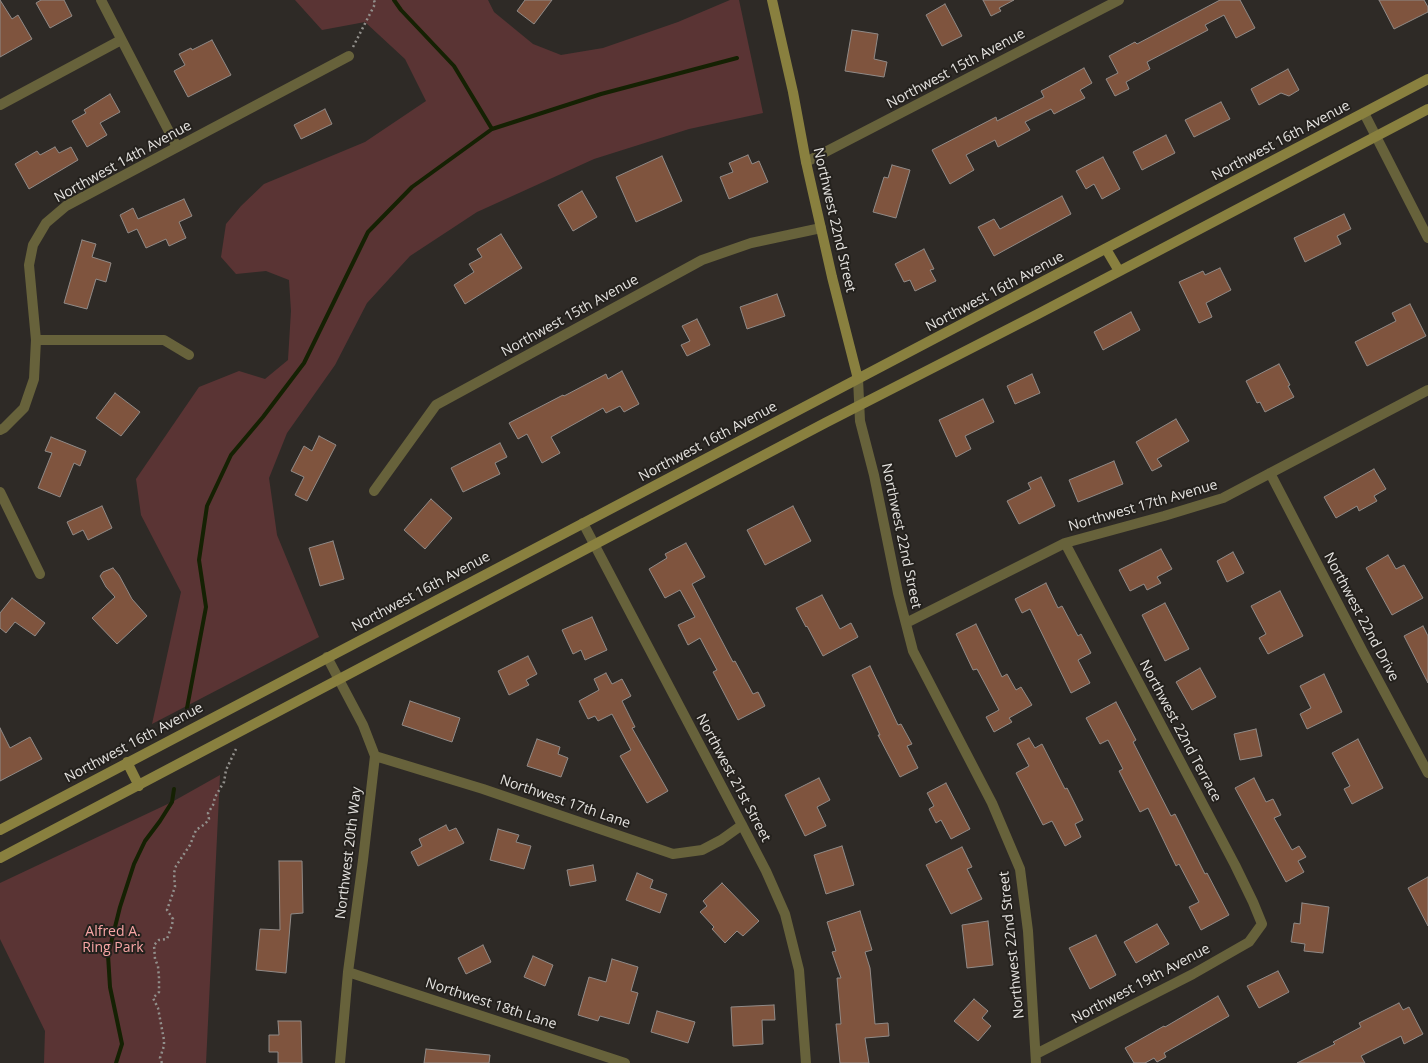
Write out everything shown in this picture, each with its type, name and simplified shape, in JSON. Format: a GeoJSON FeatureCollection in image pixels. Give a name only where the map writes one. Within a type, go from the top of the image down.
{"type":"FeatureCollection","features":[{"type":"Feature","properties":{"kind":"main road","name":"Northwest 22nd Street"},"geometry":{"type":"LineString","coordinates":[[772,0],[832,277],[858,379]]}},
{"type":"Feature","properties":{"kind":"main road","name":"Northwest 16th Avenue"},"geometry":{"type":"LineString","coordinates":[[0,830],[1428,79]]}},
{"type":"Feature","properties":{"kind":"main road"},"geometry":{"type":"LineString","coordinates":[[0,858],[859,406],[1377,137],[1428,109]]}},
{"type":"Feature","properties":{"kind":"main road"},"geometry":{"type":"LineString","coordinates":[[1106,249],[1119,271]]}},
{"type":"Feature","properties":{"kind":"main road"},"geometry":{"type":"LineString","coordinates":[[127,762],[139,786]]}},
{"type":"Feature","properties":{"kind":"street"},"geometry":{"type":"LineString","coordinates":[[101,0],[177,147]]}},
{"type":"Feature","properties":{"kind":"street","name":"Northwest 15th Avenue"},"geometry":{"type":"LineString","coordinates":[[806,162],[1119,0]]}},
{"type":"Feature","properties":{"kind":"street"},"geometry":{"type":"LineString","coordinates":[[0,105],[121,40]]}},
{"type":"Feature","properties":{"kind":"street","name":"Northwest 14th Avenue"},"geometry":{"type":"LineString","coordinates":[[0,430],[4,428],[24,408],[34,379],[36,340],[29,265],[32,244],[46,223],[66,206],[349,56]]}},
{"type":"Feature","properties":{"kind":"street"},"geometry":{"type":"LineString","coordinates":[[1364,114],[1428,238]]}},
{"type":"Feature","properties":{"kind":"street","name":"Northwest 15th Avenue"},"geometry":{"type":"LineString","coordinates":[[374,491],[436,405],[702,260],[751,243],[821,228]]}},
{"type":"Feature","properties":{"kind":"street"},"geometry":{"type":"LineString","coordinates":[[36,340],[164,340],[189,355]]}},
{"type":"Feature","properties":{"kind":"street","name":"Northwest 22nd Street"},"geometry":{"type":"LineString","coordinates":[[858,379],[860,421],[874,475],[898,593],[913,651],[992,803],[1020,869],[1028,932],[1036,1058]]}},
{"type":"Feature","properties":{"kind":"street","name":"Northwest 17th Avenue"},"geometry":{"type":"LineString","coordinates":[[906,623],[1065,543],[1223,498],[1428,390]]}},
{"type":"Feature","properties":{"kind":"street","name":"Northwest 22nd Drive"},"geometry":{"type":"LineString","coordinates":[[1270,472],[1428,774]]}},
{"type":"Feature","properties":{"kind":"street"},"geometry":{"type":"LineString","coordinates":[[0,492],[40,574]]}},
{"type":"Feature","properties":{"kind":"street","name":"Northwest 21st Street"},"geometry":{"type":"LineString","coordinates":[[583,523],[742,824],[766,871],[785,914],[799,970],[806,1063]]}},
{"type":"Feature","properties":{"kind":"street","name":"Northwest 22nd Terrace"},"geometry":{"type":"LineString","coordinates":[[1065,543],[1250,896],[1262,924],[1256,933]]}},
{"type":"Feature","properties":{"kind":"street","name":"Northwest 20th Way"},"geometry":{"type":"LineString","coordinates":[[327,657],[363,725],[374,756],[363,860],[348,972],[340,1063]]}},
{"type":"Feature","properties":{"kind":"street","name":"Northwest 17th Lane"},"geometry":{"type":"LineString","coordinates":[[374,756],[483,789],[673,854],[702,850],[721,840],[742,824]]}},
{"type":"Feature","properties":{"kind":"street","name":"Northwest 19th Avenue"},"geometry":{"type":"LineString","coordinates":[[1036,1058],[1193,974],[1249,942],[1256,933]]}},
{"type":"Feature","properties":{"kind":"street","name":"Northwest 18th Lane"},"geometry":{"type":"LineString","coordinates":[[348,972],[625,1063]]}},
{"type":"Feature","properties":{"kind":"path"},"geometry":{"type":"LineString","coordinates":[[349,56],[374,4],[374,0]]}},
{"type":"Feature","properties":{"kind":"path"},"geometry":{"type":"LineString","coordinates":[[162,1063],[160,1058],[164,1046],[164,1040],[158,1008],[153,998],[159,992],[158,966],[155,959],[154,945],[159,940],[167,939],[172,925],[173,919],[167,910],[175,887],[174,873],[176,866],[190,845],[196,830],[205,824],[209,818],[208,813],[224,782],[226,770],[236,749]]}},
{"type":"Feature","properties":{"kind":"green space"},"geometry":{"type":"Polygon","coordinates":[[[295,0],[488,0],[494,12],[533,44],[561,55],[603,48],[678,22],[730,0],[739,0],[763,113],[689,129],[594,159],[477,212],[410,256],[367,303],[335,365],[287,433],[269,478],[277,535],[319,637],[152,724],[181,592],[141,515],[136,479],[199,387],[239,371],[265,379],[288,360],[291,311],[289,280],[266,271],[236,274],[221,257],[226,224],[241,206],[264,184],[365,142],[426,101],[405,59],[365,22],[322,30],[295,0]]]}},
{"type":"Feature","properties":{"kind":"green space","name":"Alfred A. Ring Park"},"geometry":{"type":"Polygon","coordinates":[[[220,775],[206,1063],[44,1063],[45,1031],[0,939],[0,883],[172,802],[220,775]]]}},
{"type":"Feature","properties":{"kind":"building"},"geometry":{"type":"Polygon","coordinates":[[[0,0],[12,19],[18,15],[32,39],[0,57],[0,0]]]}},
{"type":"Feature","properties":{"kind":"building"},"geometry":{"type":"Polygon","coordinates":[[[41,0],[64,0],[72,16],[50,28],[36,3],[41,0]]]}},
{"type":"Feature","properties":{"kind":"building"},"geometry":{"type":"Polygon","coordinates":[[[525,0],[552,0],[534,24],[517,11],[525,0]]]}},
{"type":"Feature","properties":{"kind":"building"},"geometry":{"type":"Polygon","coordinates":[[[983,0],[1014,0],[999,8],[1001,11],[991,16],[983,0]]]}},
{"type":"Feature","properties":{"kind":"building"},"geometry":{"type":"Polygon","coordinates":[[[1220,0],[1240,0],[1255,28],[1236,38],[1224,15],[1205,25],[1208,30],[1147,62],[1150,69],[1126,82],[1129,89],[1115,96],[1106,79],[1118,73],[1109,56],[1135,42],[1137,44],[1220,0]]]}},
{"type":"Feature","properties":{"kind":"building"},"geometry":{"type":"Polygon","coordinates":[[[1379,0],[1424,0],[1428,7],[1428,12],[1394,29],[1379,0]]]}},
{"type":"Feature","properties":{"kind":"building"},"geometry":{"type":"Polygon","coordinates":[[[945,4],[962,36],[942,46],[926,15],[945,4]]]}},
{"type":"Feature","properties":{"kind":"building"},"geometry":{"type":"Polygon","coordinates":[[[852,30],[878,34],[874,59],[887,62],[884,77],[845,71],[852,30]]]}},
{"type":"Feature","properties":{"kind":"building"},"geometry":{"type":"Polygon","coordinates":[[[212,40],[231,75],[188,97],[174,71],[185,65],[179,54],[191,48],[192,50],[212,40]]]}},
{"type":"Feature","properties":{"kind":"building"},"geometry":{"type":"Polygon","coordinates":[[[1084,68],[1092,83],[1080,90],[1085,98],[1054,114],[1051,109],[1025,122],[1030,130],[998,147],[995,140],[966,155],[974,170],[950,184],[932,150],[996,117],[997,121],[1044,97],[1041,91],[1084,68]]]}},
{"type":"Feature","properties":{"kind":"building"},"geometry":{"type":"Polygon","coordinates":[[[1288,69],[1299,90],[1289,96],[1281,93],[1259,105],[1251,89],[1288,69]]]}},
{"type":"Feature","properties":{"kind":"building"},"geometry":{"type":"Polygon","coordinates":[[[110,94],[120,112],[100,123],[107,135],[87,147],[72,121],[86,113],[84,110],[110,94]]]}},
{"type":"Feature","properties":{"kind":"building"},"geometry":{"type":"Polygon","coordinates":[[[1221,102],[1230,119],[1194,137],[1185,120],[1221,102]]]}},
{"type":"Feature","properties":{"kind":"building"},"geometry":{"type":"Polygon","coordinates":[[[325,109],[332,124],[301,139],[294,125],[325,109]]]}},
{"type":"Feature","properties":{"kind":"building"},"geometry":{"type":"Polygon","coordinates":[[[1166,135],[1175,153],[1142,170],[1133,152],[1166,135]]]}},
{"type":"Feature","properties":{"kind":"building"},"geometry":{"type":"Polygon","coordinates":[[[55,147],[59,153],[71,147],[78,160],[29,189],[15,164],[37,151],[40,155],[55,147]]]}},
{"type":"Feature","properties":{"kind":"building"},"geometry":{"type":"Polygon","coordinates":[[[748,155],[752,164],[759,161],[768,182],[729,199],[720,177],[733,172],[729,163],[748,155]]]}},
{"type":"Feature","properties":{"kind":"building"},"geometry":{"type":"Polygon","coordinates":[[[662,156],[682,201],[636,222],[616,177],[662,156]]]}},
{"type":"Feature","properties":{"kind":"building"},"geometry":{"type":"Polygon","coordinates":[[[1103,157],[1120,189],[1102,199],[1094,184],[1086,189],[1076,171],[1103,157]]]}},
{"type":"Feature","properties":{"kind":"building"},"geometry":{"type":"Polygon","coordinates":[[[892,165],[910,170],[896,218],[873,212],[884,177],[888,178],[892,165]]]}},
{"type":"Feature","properties":{"kind":"building"},"geometry":{"type":"Polygon","coordinates":[[[582,191],[597,217],[573,231],[558,205],[582,191]]]}},
{"type":"Feature","properties":{"kind":"building"},"geometry":{"type":"Polygon","coordinates":[[[1062,196],[1071,214],[994,256],[978,227],[994,219],[1000,229],[1062,196]]]}},
{"type":"Feature","properties":{"kind":"building"},"geometry":{"type":"Polygon","coordinates":[[[184,199],[192,216],[179,222],[186,238],[169,246],[166,239],[146,248],[137,229],[128,233],[120,215],[133,208],[138,219],[184,199]]]}},
{"type":"Feature","properties":{"kind":"building"},"geometry":{"type":"Polygon","coordinates":[[[1344,214],[1351,229],[1337,236],[1341,244],[1305,262],[1294,238],[1344,214]]]}},
{"type":"Feature","properties":{"kind":"building"},"geometry":{"type":"Polygon","coordinates":[[[501,234],[522,268],[465,304],[454,285],[474,272],[469,264],[482,257],[477,249],[501,234]]]}},
{"type":"Feature","properties":{"kind":"building"},"geometry":{"type":"Polygon","coordinates":[[[82,240],[96,244],[92,257],[111,263],[106,282],[96,279],[87,309],[64,303],[82,240]]]}},
{"type":"Feature","properties":{"kind":"building"},"geometry":{"type":"Polygon","coordinates":[[[924,249],[934,269],[930,270],[936,281],[915,291],[910,280],[904,282],[895,264],[924,249]]]}},
{"type":"Feature","properties":{"kind":"building"},"geometry":{"type":"Polygon","coordinates":[[[1220,268],[1231,290],[1206,303],[1212,317],[1199,323],[1179,282],[1203,271],[1205,275],[1220,268]]]}},
{"type":"Feature","properties":{"kind":"building"},"geometry":{"type":"Polygon","coordinates":[[[777,294],[785,316],[747,329],[740,307],[777,294]]]}},
{"type":"Feature","properties":{"kind":"building"},"geometry":{"type":"Polygon","coordinates":[[[1410,304],[1426,336],[1367,366],[1355,342],[1396,321],[1392,313],[1410,304]]]}},
{"type":"Feature","properties":{"kind":"building"},"geometry":{"type":"Polygon","coordinates":[[[1131,312],[1140,330],[1103,350],[1094,332],[1131,312]]]}},
{"type":"Feature","properties":{"kind":"building"},"geometry":{"type":"Polygon","coordinates":[[[697,319],[710,345],[687,356],[681,345],[690,341],[682,326],[697,319]]]}},
{"type":"Feature","properties":{"kind":"building"},"geometry":{"type":"Polygon","coordinates":[[[1279,364],[1290,385],[1288,386],[1294,397],[1265,412],[1260,402],[1257,403],[1246,381],[1279,364]]]}},
{"type":"Feature","properties":{"kind":"building"},"geometry":{"type":"Polygon","coordinates":[[[622,371],[639,404],[624,412],[620,406],[606,413],[603,408],[551,437],[560,453],[542,463],[527,434],[518,439],[509,423],[606,374],[608,379],[622,371]]]}},
{"type":"Feature","properties":{"kind":"building"},"geometry":{"type":"Polygon","coordinates":[[[1032,374],[1040,393],[1015,404],[1007,386],[1032,374]]]}},
{"type":"Feature","properties":{"kind":"building"},"geometry":{"type":"Polygon","coordinates":[[[115,393],[140,412],[121,436],[96,418],[115,393]]]}},
{"type":"Feature","properties":{"kind":"building"},"geometry":{"type":"Polygon","coordinates":[[[983,399],[994,422],[965,436],[971,449],[956,457],[939,420],[983,399]]]}},
{"type":"Feature","properties":{"kind":"building"},"geometry":{"type":"Polygon","coordinates":[[[1176,419],[1189,441],[1157,459],[1162,466],[1152,471],[1136,442],[1176,419]]]}},
{"type":"Feature","properties":{"kind":"building"},"geometry":{"type":"Polygon","coordinates":[[[319,436],[336,445],[307,501],[295,495],[304,477],[291,471],[304,446],[312,451],[319,436]]]}},
{"type":"Feature","properties":{"kind":"building"},"geometry":{"type":"Polygon","coordinates":[[[51,437],[86,451],[80,466],[74,463],[60,497],[38,488],[52,453],[45,451],[51,437]]]}},
{"type":"Feature","properties":{"kind":"building"},"geometry":{"type":"Polygon","coordinates":[[[500,443],[507,457],[495,463],[500,474],[463,492],[451,468],[500,443]]]}},
{"type":"Feature","properties":{"kind":"building"},"geometry":{"type":"Polygon","coordinates":[[[1114,461],[1123,484],[1078,502],[1069,480],[1114,461]]]}},
{"type":"Feature","properties":{"kind":"building"},"geometry":{"type":"Polygon","coordinates":[[[1374,469],[1386,489],[1374,496],[1377,501],[1359,511],[1357,506],[1336,518],[1324,497],[1374,469]]]}},
{"type":"Feature","properties":{"kind":"building"},"geometry":{"type":"Polygon","coordinates":[[[1041,477],[1055,506],[1019,524],[1007,501],[1031,489],[1028,483],[1041,477]]]}},
{"type":"Feature","properties":{"kind":"building"},"geometry":{"type":"Polygon","coordinates":[[[431,499],[452,518],[425,549],[404,530],[431,499]]]}},
{"type":"Feature","properties":{"kind":"building"},"geometry":{"type":"Polygon","coordinates":[[[102,506],[112,528],[88,540],[83,530],[73,535],[67,522],[102,506]]]}},
{"type":"Feature","properties":{"kind":"building"},"geometry":{"type":"Polygon","coordinates":[[[793,506],[811,541],[765,565],[747,530],[793,506]]]}},
{"type":"Feature","properties":{"kind":"building"},"geometry":{"type":"Polygon","coordinates":[[[333,541],[344,579],[320,586],[309,548],[333,541]]]}},
{"type":"Feature","properties":{"kind":"building"},"geometry":{"type":"Polygon","coordinates":[[[686,543],[705,577],[692,584],[733,662],[735,661],[753,694],[758,692],[765,706],[738,720],[713,672],[717,670],[700,638],[688,645],[678,625],[695,617],[680,590],[665,598],[649,569],[667,558],[665,554],[686,543]]]}},
{"type":"Feature","properties":{"kind":"building"},"geometry":{"type":"Polygon","coordinates":[[[1161,549],[1172,569],[1157,577],[1161,583],[1147,590],[1144,584],[1130,591],[1119,570],[1161,549]]]}},
{"type":"Feature","properties":{"kind":"building"},"geometry":{"type":"Polygon","coordinates":[[[1233,552],[1244,573],[1227,582],[1217,561],[1233,552]]]}},
{"type":"Feature","properties":{"kind":"building"},"geometry":{"type":"Polygon","coordinates":[[[1388,555],[1396,569],[1404,565],[1423,598],[1392,615],[1366,568],[1388,555]]]}},
{"type":"Feature","properties":{"kind":"building"},"geometry":{"type":"Polygon","coordinates":[[[113,568],[119,575],[132,599],[147,616],[117,644],[92,618],[115,597],[106,587],[100,576],[103,572],[113,568]]]}},
{"type":"Feature","properties":{"kind":"building"},"geometry":{"type":"Polygon","coordinates":[[[1046,583],[1058,608],[1062,606],[1078,636],[1081,634],[1091,653],[1078,660],[1090,683],[1071,693],[1030,609],[1022,613],[1015,599],[1046,583]]]}},
{"type":"Feature","properties":{"kind":"building"},"geometry":{"type":"Polygon","coordinates":[[[1280,591],[1303,636],[1268,654],[1259,638],[1266,634],[1251,606],[1280,591]]]}},
{"type":"Feature","properties":{"kind":"building"},"geometry":{"type":"Polygon","coordinates":[[[822,595],[840,629],[851,623],[858,637],[823,656],[796,608],[822,595]]]}},
{"type":"Feature","properties":{"kind":"building"},"geometry":{"type":"Polygon","coordinates":[[[12,598],[45,623],[35,636],[15,622],[6,633],[0,628],[0,613],[12,598]]]}},
{"type":"Feature","properties":{"kind":"building"},"geometry":{"type":"Polygon","coordinates":[[[1165,603],[1189,649],[1165,661],[1142,615],[1165,603]]]}},
{"type":"Feature","properties":{"kind":"building"},"geometry":{"type":"Polygon","coordinates":[[[592,617],[607,650],[585,660],[581,650],[573,654],[562,630],[592,617]]]}},
{"type":"Feature","properties":{"kind":"building"},"geometry":{"type":"Polygon","coordinates":[[[976,624],[1002,677],[1007,674],[1016,690],[1021,687],[1032,705],[1009,718],[1012,722],[994,732],[986,717],[999,710],[977,669],[973,670],[956,634],[976,624]]]}},
{"type":"Feature","properties":{"kind":"building"},"geometry":{"type":"Polygon","coordinates":[[[1423,626],[1428,636],[1428,683],[1404,636],[1423,626]]]}},
{"type":"Feature","properties":{"kind":"building"},"geometry":{"type":"Polygon","coordinates":[[[528,656],[537,674],[526,680],[529,685],[509,695],[498,671],[528,656]]]}},
{"type":"Feature","properties":{"kind":"building"},"geometry":{"type":"Polygon","coordinates":[[[870,666],[898,725],[901,724],[912,744],[907,746],[918,768],[900,777],[878,735],[880,735],[852,675],[870,666]]]}},
{"type":"Feature","properties":{"kind":"building"},"geometry":{"type":"Polygon","coordinates":[[[1200,668],[1216,697],[1192,710],[1176,682],[1200,668]]]}},
{"type":"Feature","properties":{"kind":"building"},"geometry":{"type":"Polygon","coordinates":[[[606,673],[612,684],[622,679],[631,696],[622,701],[635,727],[632,728],[668,791],[647,803],[620,756],[631,750],[612,714],[598,721],[595,716],[588,719],[579,701],[599,690],[594,679],[606,673]]]}},
{"type":"Feature","properties":{"kind":"building"},"geometry":{"type":"Polygon","coordinates":[[[1324,674],[1342,712],[1307,729],[1300,714],[1311,708],[1300,686],[1324,674]]]}},
{"type":"Feature","properties":{"kind":"building"},"geometry":{"type":"Polygon","coordinates":[[[410,701],[460,718],[452,742],[402,725],[410,701]]]}},
{"type":"Feature","properties":{"kind":"building"},"geometry":{"type":"Polygon","coordinates":[[[1116,702],[1136,740],[1133,742],[1171,816],[1175,814],[1205,874],[1207,873],[1229,915],[1201,930],[1189,907],[1199,902],[1179,864],[1176,866],[1148,808],[1140,812],[1119,771],[1123,769],[1108,740],[1100,744],[1086,718],[1116,702]]]}},
{"type":"Feature","properties":{"kind":"building"},"geometry":{"type":"Polygon","coordinates":[[[0,728],[10,748],[30,737],[42,759],[0,781],[0,728]]]}},
{"type":"Feature","properties":{"kind":"building"},"geometry":{"type":"Polygon","coordinates":[[[1256,729],[1262,756],[1240,760],[1234,734],[1256,729]]]}},
{"type":"Feature","properties":{"kind":"building"},"geometry":{"type":"Polygon","coordinates":[[[1029,738],[1035,748],[1042,744],[1083,820],[1075,824],[1081,837],[1065,846],[1052,821],[1043,825],[1016,773],[1029,766],[1017,744],[1029,738]]]}},
{"type":"Feature","properties":{"kind":"building"},"geometry":{"type":"Polygon","coordinates":[[[537,739],[560,747],[558,754],[568,758],[561,777],[527,766],[537,739]]]}},
{"type":"Feature","properties":{"kind":"building"},"geometry":{"type":"Polygon","coordinates":[[[1358,739],[1383,788],[1352,804],[1344,789],[1350,786],[1332,753],[1358,739]]]}},
{"type":"Feature","properties":{"kind":"building"},"geometry":{"type":"Polygon","coordinates":[[[819,778],[830,800],[817,807],[826,826],[805,836],[785,795],[819,778]]]}},
{"type":"Feature","properties":{"kind":"building"},"geometry":{"type":"Polygon","coordinates":[[[1254,778],[1266,802],[1273,799],[1281,815],[1274,818],[1292,850],[1299,846],[1306,857],[1298,861],[1304,872],[1286,882],[1235,788],[1254,778]]]}},
{"type":"Feature","properties":{"kind":"building"},"geometry":{"type":"Polygon","coordinates":[[[946,783],[970,829],[951,839],[941,820],[936,823],[929,809],[934,806],[927,793],[946,783]]]}},
{"type":"Feature","properties":{"kind":"building"},"geometry":{"type":"Polygon","coordinates":[[[446,825],[449,831],[456,828],[464,843],[418,866],[411,852],[422,846],[419,839],[446,825]]]}},
{"type":"Feature","properties":{"kind":"building"},"geometry":{"type":"Polygon","coordinates":[[[498,829],[519,835],[516,842],[531,846],[524,869],[490,860],[498,829]]]}},
{"type":"Feature","properties":{"kind":"building"},"geometry":{"type":"Polygon","coordinates":[[[842,846],[854,885],[826,894],[814,855],[842,846]]]}},
{"type":"Feature","properties":{"kind":"building"},"geometry":{"type":"Polygon","coordinates":[[[962,847],[972,867],[967,869],[982,899],[951,914],[926,865],[962,847]]]}},
{"type":"Feature","properties":{"kind":"building"},"geometry":{"type":"Polygon","coordinates":[[[279,861],[302,861],[303,913],[291,914],[286,973],[256,970],[260,929],[280,930],[279,861]]]}},
{"type":"Feature","properties":{"kind":"building"},"geometry":{"type":"Polygon","coordinates":[[[593,865],[596,881],[570,886],[567,870],[593,865]]]}},
{"type":"Feature","properties":{"kind":"building"},"geometry":{"type":"Polygon","coordinates":[[[637,873],[653,880],[650,888],[667,894],[660,913],[626,900],[637,873]]]}},
{"type":"Feature","properties":{"kind":"building"},"geometry":{"type":"Polygon","coordinates":[[[1428,877],[1428,926],[1408,888],[1428,877]]]}},
{"type":"Feature","properties":{"kind":"building"},"geometry":{"type":"Polygon","coordinates":[[[722,883],[759,921],[743,936],[737,931],[725,943],[712,929],[714,927],[700,912],[707,906],[703,901],[722,883]]]}},
{"type":"Feature","properties":{"kind":"building"},"geometry":{"type":"Polygon","coordinates":[[[1302,903],[1329,907],[1323,953],[1304,951],[1305,944],[1291,942],[1294,923],[1300,924],[1302,903]]]}},
{"type":"Feature","properties":{"kind":"building"},"geometry":{"type":"Polygon","coordinates":[[[860,911],[872,950],[865,952],[870,968],[875,1024],[888,1023],[889,1036],[865,1038],[869,1063],[840,1063],[836,1024],[841,1024],[837,978],[841,978],[832,952],[836,951],[827,922],[860,911]]]}},
{"type":"Feature","properties":{"kind":"building"},"geometry":{"type":"Polygon","coordinates":[[[988,921],[993,965],[967,968],[962,925],[988,921]]]}},
{"type":"Feature","properties":{"kind":"building"},"geometry":{"type":"Polygon","coordinates":[[[1157,924],[1169,944],[1136,963],[1124,942],[1157,924]]]}},
{"type":"Feature","properties":{"kind":"building"},"geometry":{"type":"Polygon","coordinates":[[[1096,935],[1116,975],[1090,989],[1069,948],[1096,935]]]}},
{"type":"Feature","properties":{"kind":"building"},"geometry":{"type":"Polygon","coordinates":[[[483,945],[491,962],[466,974],[458,958],[483,945]]]}},
{"type":"Feature","properties":{"kind":"building"},"geometry":{"type":"Polygon","coordinates":[[[533,956],[553,965],[545,986],[524,977],[533,956]]]}},
{"type":"Feature","properties":{"kind":"building"},"geometry":{"type":"Polygon","coordinates":[[[612,959],[638,967],[631,991],[638,993],[629,1024],[600,1016],[598,1021],[578,1015],[589,977],[606,982],[612,959]]]}},
{"type":"Feature","properties":{"kind":"building"},"geometry":{"type":"Polygon","coordinates":[[[1278,971],[1289,992],[1259,1008],[1247,986],[1278,971]]]}},
{"type":"Feature","properties":{"kind":"building"},"geometry":{"type":"Polygon","coordinates":[[[1218,996],[1229,1016],[1164,1053],[1166,1057],[1157,1062],[1154,1058],[1145,1063],[1134,1063],[1125,1048],[1218,996]]]}},
{"type":"Feature","properties":{"kind":"building"},"geometry":{"type":"Polygon","coordinates":[[[974,999],[988,1011],[982,1018],[991,1026],[978,1041],[954,1021],[974,999]]]}},
{"type":"Feature","properties":{"kind":"building"},"geometry":{"type":"Polygon","coordinates":[[[1399,1003],[1403,1010],[1409,1007],[1423,1034],[1404,1044],[1401,1036],[1361,1056],[1365,1063],[1297,1063],[1335,1044],[1333,1042],[1361,1027],[1359,1023],[1399,1003]]]}},
{"type":"Feature","properties":{"kind":"building"},"geometry":{"type":"Polygon","coordinates":[[[774,1005],[775,1020],[762,1020],[763,1044],[733,1046],[731,1007],[774,1005]]]}},
{"type":"Feature","properties":{"kind":"building"},"geometry":{"type":"Polygon","coordinates":[[[657,1011],[695,1022],[688,1043],[651,1032],[657,1011]]]}},
{"type":"Feature","properties":{"kind":"building"},"geometry":{"type":"Polygon","coordinates":[[[278,1021],[301,1021],[302,1063],[278,1063],[278,1052],[269,1052],[269,1035],[279,1035],[278,1021]]]}},
{"type":"Feature","properties":{"kind":"building"},"geometry":{"type":"Polygon","coordinates":[[[426,1049],[490,1055],[489,1063],[424,1063],[426,1049]]]}},
{"type":"Feature","properties":{"kind":"waterway"},"geometry":{"type":"LineString","coordinates":[[187,708],[206,607],[199,560],[207,506],[231,455],[263,417],[304,363],[368,232],[412,187],[492,129],[454,66],[401,10],[394,0]]}},
{"type":"Feature","properties":{"kind":"waterway"},"geometry":{"type":"LineString","coordinates":[[492,129],[601,94],[737,58]]}},
{"type":"Feature","properties":{"kind":"waterway"},"geometry":{"type":"LineString","coordinates":[[116,1063],[122,1044],[110,987],[108,955],[120,907],[134,864],[145,841],[172,802],[174,789]]}}]}
